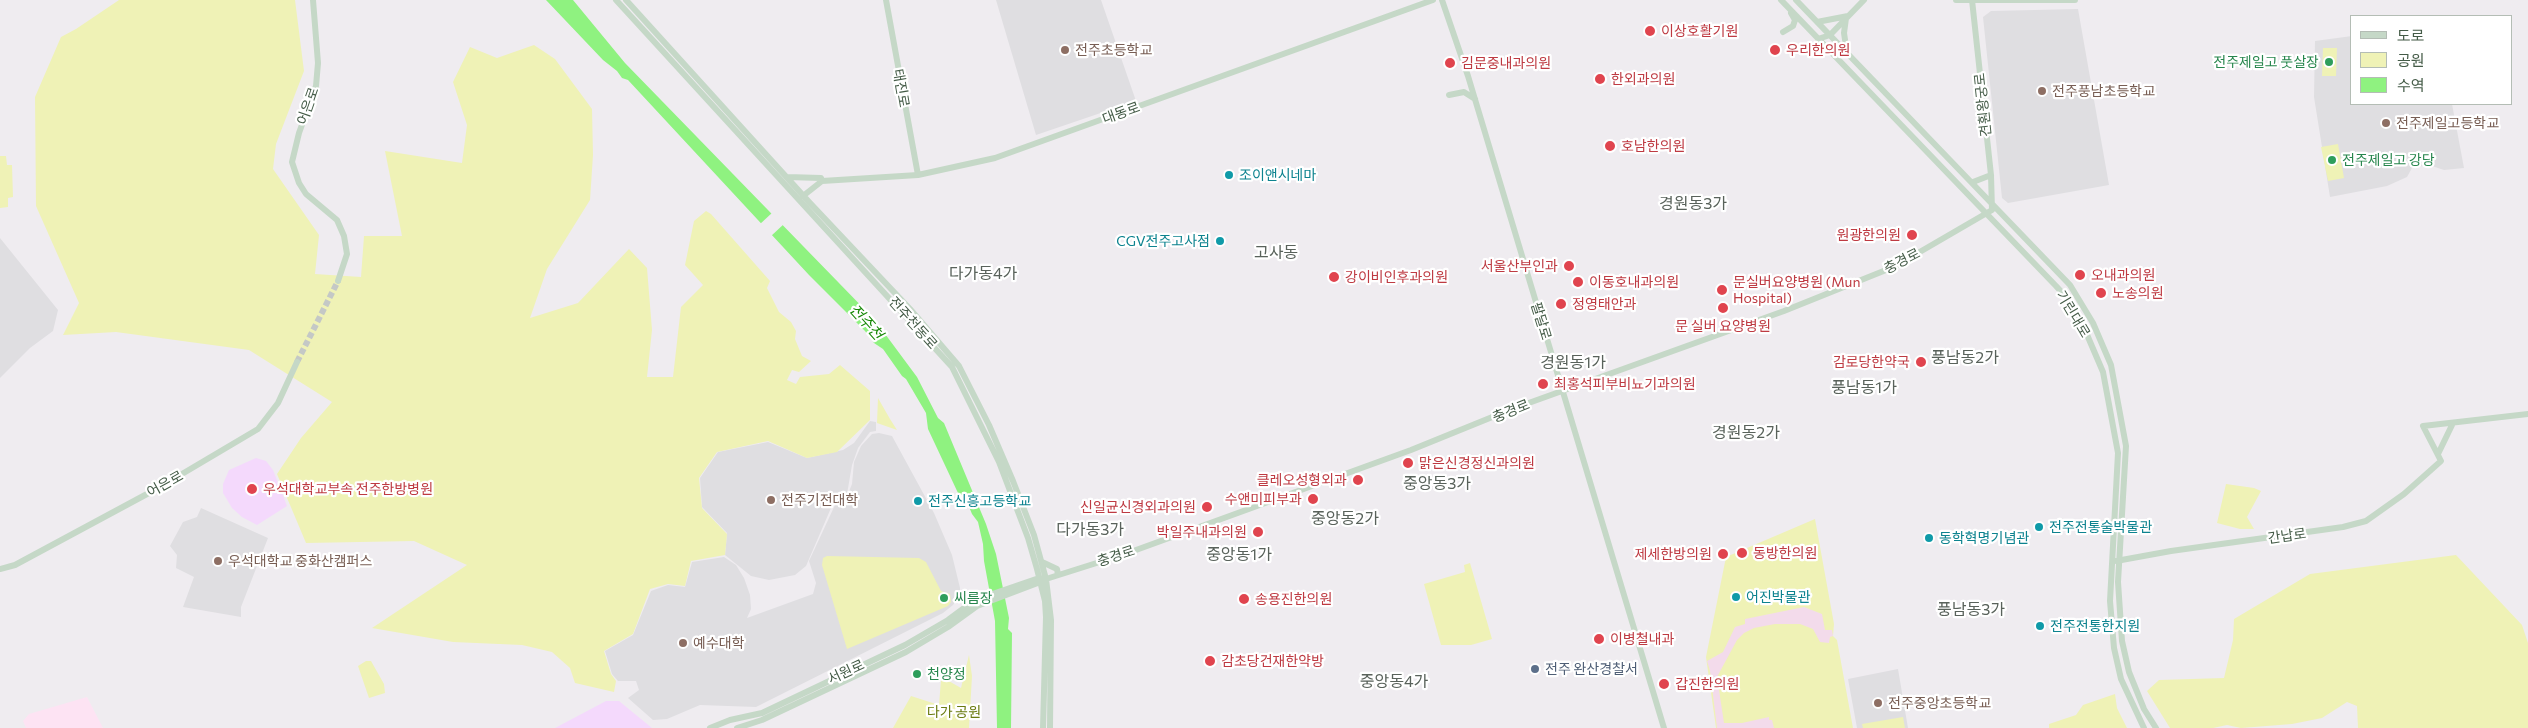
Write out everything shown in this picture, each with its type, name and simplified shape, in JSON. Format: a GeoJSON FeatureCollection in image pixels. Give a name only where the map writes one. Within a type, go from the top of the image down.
{"type":"FeatureCollection","features":[{"type":"Feature","properties":{"kind":"street","name":"어은로"},"geometry":{"type":"LineString","coordinates":[[313,0],[318,63],[316,86],[299,133],[292,162],[299,183],[306,194],[337,220],[344,236],[346,254],[338,281]]}},
{"type":"Feature","properties":{"kind":"street","name":"전주천동로"},"geometry":{"type":"LineString","coordinates":[[616,0],[952,368],[999,462],[1042,580],[1052,628],[1050,728]]}},
{"type":"Feature","properties":{"kind":"street","name":"전주천동로"},"geometry":{"type":"LineString","coordinates":[[626,0],[803,196],[910,309],[959,366],[1013,481],[1034,535],[1041,562],[1046,626],[1043,728]]}},
{"type":"Feature","properties":{"kind":"street","name":"태진로"},"geometry":{"type":"LineString","coordinates":[[886,0],[918,175]]}},
{"type":"Feature","properties":{"kind":"street","name":"대동로"},"geometry":{"type":"LineString","coordinates":[[787,177],[821,178],[822,181],[918,175],[995,158],[1433,0]]}},
{"type":"Feature","properties":{"kind":"street","name":"팔달로"},"geometry":{"type":"LineString","coordinates":[[1442,0],[1475,99],[1664,728]]}},
{"type":"Feature","properties":{"kind":"street","name":"기린대로"},"geometry":{"type":"LineString","coordinates":[[1781,0],[1818,39],[2075,291],[2093,323],[2111,365],[2126,446],[2118,607],[2122,641],[2129,672],[2144,709],[2156,728]]}},
{"type":"Feature","properties":{"kind":"street","name":"기린대로"},"geometry":{"type":"LineString","coordinates":[[1796,0],[1973,182],[1991,208],[2067,298],[2085,330],[2103,372],[2118,453],[2110,601],[2114,648],[2121,679],[2144,728]]}},
{"type":"Feature","properties":{"kind":"street"},"geometry":{"type":"LineString","coordinates":[[1818,39],[1830,35],[1864,0]]}},
{"type":"Feature","properties":{"kind":"street"},"geometry":{"type":"LineString","coordinates":[[1956,0],[2075,0]]}},
{"type":"Feature","properties":{"kind":"street","name":"견훤왕궁로"},"geometry":{"type":"LineString","coordinates":[[1972,0],[1991,175],[1991,208]]}},
{"type":"Feature","properties":{"kind":"street"},"geometry":{"type":"LineString","coordinates":[[1783,32],[1791,28],[1795,22],[1790,9]]}},
{"type":"Feature","properties":{"kind":"street"},"geometry":{"type":"LineString","coordinates":[[1816,22],[1847,17]]}},
{"type":"Feature","properties":{"kind":"street"},"geometry":{"type":"LineString","coordinates":[[1847,17],[1844,33],[1847,54]]}},
{"type":"Feature","properties":{"kind":"street"},"geometry":{"type":"LineString","coordinates":[[1449,95],[1464,92],[1475,99]]}},
{"type":"Feature","properties":{"kind":"street"},"geometry":{"type":"LineString","coordinates":[[1973,182],[1991,175]]}},
{"type":"Feature","properties":{"kind":"street"},"geometry":{"type":"LineString","coordinates":[[803,196],[822,181]]}},
{"type":"Feature","properties":{"kind":"street","name":"충경로"},"geometry":{"type":"LineString","coordinates":[[976,603],[1222,520],[1376,461],[1412,450],[1562,391],[1784,311],[1896,266],[1991,208]]}},
{"type":"Feature","properties":{"kind":"street","name":"어은로"},"geometry":{"type":"LineString","coordinates":[[0,569],[14,565],[160,487],[258,429],[278,403],[297,362]]}},
{"type":"Feature","properties":{"kind":"street"},"geometry":{"type":"LineString","coordinates":[[2440,457],[2423,426],[2528,414]]}},
{"type":"Feature","properties":{"kind":"street"},"geometry":{"type":"LineString","coordinates":[[2440,457],[2453,423]]}},
{"type":"Feature","properties":{"kind":"street","name":"간납로"},"geometry":{"type":"LineString","coordinates":[[2112,562],[2366,522],[2404,494],[2440,457]]}},
{"type":"Feature","properties":{"kind":"street"},"geometry":{"type":"LineString","coordinates":[[1041,562],[1057,569],[1058,575]]}},
{"type":"Feature","properties":{"kind":"street","name":"서원로"},"geometry":{"type":"LineString","coordinates":[[710,728],[730,720],[762,713],[905,645],[976,603]]}},
{"type":"Feature","properties":{"kind":"street","name":"서원로"},"geometry":{"type":"LineString","coordinates":[[737,728],[762,720],[906,652],[948,627],[976,603]]}},
{"type":"Feature","properties":{"kind":"shaded area","name":"전주초등학교"},"geometry":{"type":"Polygon","coordinates":[[[996,0],[1101,0],[1136,101],[1036,135],[996,0]]]}},
{"type":"Feature","properties":{"kind":"shaded area","name":"전주풍남초등학교"},"geometry":{"type":"Polygon","coordinates":[[[2078,9],[2109,185],[2008,203],[2002,198],[1983,17],[1991,11],[2078,9]]]}},
{"type":"Feature","properties":{"kind":"shaded area","name":"전주제일고등학교"},"geometry":{"type":"Polygon","coordinates":[[[2350,36],[2350,105],[2452,105],[2464,168],[2444,170],[2429,165],[2412,168],[2407,177],[2387,186],[2330,197],[2314,97],[2315,41],[2350,36]]]}},
{"type":"Feature","properties":{"kind":"shaded area"},"geometry":{"type":"Polygon","coordinates":[[[0,238],[58,310],[53,331],[30,348],[0,378],[0,238]]]}},
{"type":"Feature","properties":{"kind":"shaded area","name":"전주기전대학"},"geometry":{"type":"Polygon","coordinates":[[[870,421],[876,422],[876,431],[870,432],[858,448],[852,465],[847,494],[844,498],[834,501],[806,566],[795,575],[769,580],[751,576],[725,555],[727,533],[702,507],[700,478],[718,452],[768,442],[807,458],[843,450],[854,443],[870,421]]]}},
{"type":"Feature","properties":{"kind":"shaded area"},"geometry":{"type":"Polygon","coordinates":[[[879,433],[892,436],[934,513],[952,555],[960,588],[960,595],[953,605],[943,613],[756,707],[700,705],[667,719],[653,720],[628,698],[639,690],[636,681],[618,681],[612,674],[605,651],[633,635],[651,591],[668,585],[685,587],[692,562],[724,557],[736,565],[744,578],[750,595],[751,609],[747,618],[813,594],[816,583],[809,561],[835,505],[846,499],[852,484],[854,462],[861,446],[872,434],[879,433]]]}},
{"type":"Feature","properties":{"kind":"shaded area","name":"우석대학교부속 전주한방병원"},"geometry":{"type":"Polygon","coordinates":[[[256,458],[266,461],[273,470],[287,506],[257,525],[242,517],[232,508],[223,493],[223,484],[229,470],[256,458]]]}},
{"type":"Feature","properties":{"kind":"shaded area","name":"우석대학교 중화산캠퍼스"},"geometry":{"type":"Polygon","coordinates":[[[201,508],[268,538],[241,607],[241,617],[183,607],[194,577],[176,568],[177,555],[170,546],[183,522],[197,517],[201,508]]]}},
{"type":"Feature","properties":{"kind":"shaded area","name":"전주중앙초등학교"},"geometry":{"type":"Polygon","coordinates":[[[1898,669],[1908,728],[1857,728],[1848,679],[1898,669]]]}},
{"type":"Feature","properties":{"kind":"shaded area"},"geometry":{"type":"Polygon","coordinates":[[[87,697],[103,728],[26,728],[23,721],[29,714],[87,697]]]}},
{"type":"Feature","properties":{"kind":"shaded area"},"geometry":{"type":"Polygon","coordinates":[[[606,701],[619,701],[652,728],[555,728],[606,701]]]}},
{"type":"Feature","properties":{"kind":"green space"},"geometry":{"type":"Polygon","coordinates":[[[119,0],[295,0],[304,71],[276,144],[273,169],[319,235],[315,274],[361,277],[364,236],[402,236],[385,151],[462,163],[467,125],[453,82],[470,47],[497,58],[534,45],[555,59],[592,109],[593,155],[590,200],[547,269],[530,318],[578,303],[629,249],[647,268],[652,330],[647,377],[673,377],[681,307],[703,285],[685,265],[694,221],[706,211],[711,214],[770,281],[767,288],[779,312],[791,322],[796,331],[795,339],[802,356],[811,361],[799,372],[792,370],[787,380],[796,384],[800,377],[829,374],[840,365],[870,391],[870,420],[837,452],[807,458],[768,441],[717,452],[699,478],[702,508],[727,534],[725,555],[691,561],[685,586],[668,584],[650,589],[633,634],[604,651],[611,674],[616,681],[614,692],[575,683],[570,668],[552,652],[522,645],[453,642],[372,628],[467,565],[414,541],[306,543],[277,474],[301,438],[332,402],[249,350],[116,332],[63,335],[79,303],[36,206],[35,97],[61,37],[119,0]]]}},
{"type":"Feature","properties":{"kind":"green space","name":"전주제일고 풋살장"},"geometry":{"type":"Polygon","coordinates":[[[2323,48],[2337,48],[2336,76],[2322,76],[2323,48]]]}},
{"type":"Feature","properties":{"kind":"green space","name":"전주제일고 강당"},"geometry":{"type":"Polygon","coordinates":[[[2338,144],[2344,178],[2328,181],[2321,147],[2338,144]]]}},
{"type":"Feature","properties":{"kind":"green space"},"geometry":{"type":"Polygon","coordinates":[[[0,156],[6,156],[7,165],[12,165],[13,197],[8,198],[8,207],[0,208],[0,156]]]}},
{"type":"Feature","properties":{"kind":"green space"},"geometry":{"type":"Polygon","coordinates":[[[878,398],[890,419],[897,430],[877,423],[878,398]]]}},
{"type":"Feature","properties":{"kind":"green space"},"geometry":{"type":"Polygon","coordinates":[[[2226,484],[2254,488],[2261,491],[2247,517],[2254,529],[2240,529],[2217,523],[2226,484]]]}},
{"type":"Feature","properties":{"kind":"green space"},"geometry":{"type":"Polygon","coordinates":[[[1815,519],[1834,624],[1833,636],[1837,640],[1853,728],[1716,728],[1706,657],[1726,557],[1815,519]]]}},
{"type":"Feature","properties":{"kind":"green space"},"geometry":{"type":"Polygon","coordinates":[[[2456,555],[2522,625],[2528,643],[2528,728],[2358,728],[2357,706],[2347,702],[2322,718],[2292,724],[2241,728],[2227,725],[2213,728],[2170,728],[2147,691],[2159,680],[2224,678],[2233,640],[2234,619],[2310,574],[2456,555]]]}},
{"type":"Feature","properties":{"kind":"green space"},"geometry":{"type":"Polygon","coordinates":[[[827,556],[919,558],[926,562],[941,591],[950,594],[951,602],[948,606],[847,649],[822,565],[823,558],[827,556]]]}},
{"type":"Feature","properties":{"kind":"green space"},"geometry":{"type":"Polygon","coordinates":[[[1470,563],[1492,639],[1471,645],[1441,645],[1424,584],[1465,572],[1464,565],[1470,563]]]}},
{"type":"Feature","properties":{"kind":"green space","name":"다가 공원"},"geometry":{"type":"Polygon","coordinates":[[[969,655],[972,676],[969,728],[893,728],[911,696],[939,705],[941,680],[947,680],[961,688],[969,655]]]}},
{"type":"Feature","properties":{"kind":"green space"},"geometry":{"type":"Polygon","coordinates":[[[366,661],[371,661],[384,684],[385,693],[369,698],[358,666],[366,661]]]}},
{"type":"Feature","properties":{"kind":"green space"},"geometry":{"type":"Polygon","coordinates":[[[2115,694],[2117,708],[2127,728],[2049,728],[2049,724],[2076,715],[2083,705],[2115,694]]]}},
{"type":"Feature","properties":{"kind":"green space"},"geometry":{"type":"Polygon","coordinates":[[[1903,717],[1905,728],[1863,728],[1862,724],[1903,717]]]}},
{"type":"Feature","properties":{"kind":"sand"},"geometry":{"type":"Polygon","coordinates":[[[1804,607],[1822,614],[1825,630],[1832,630],[1833,636],[1830,637],[1829,643],[1820,642],[1813,629],[1800,624],[1775,624],[1754,628],[1744,633],[1737,640],[1717,677],[1724,723],[1742,723],[1769,717],[1774,728],[1717,728],[1707,661],[1723,652],[1735,627],[1745,624],[1745,619],[1804,607]]]}},
{"type":"Feature","properties":{"kind":"water","name":"전주천"},"geometry":{"type":"Polygon","coordinates":[[[546,0],[573,0],[625,63],[874,319],[917,377],[938,418],[944,423],[986,524],[996,554],[1009,618],[1008,629],[1012,633],[1011,728],[997,728],[995,621],[978,522],[972,514],[965,497],[958,493],[928,429],[926,413],[906,379],[883,349],[874,343],[865,331],[809,275],[628,80],[622,78],[617,71],[603,60],[546,0]]]}},
{"type":"Feature","properties":{"kind":"pier"},"geometry":{"type":"Polygon","coordinates":[[[773,212],[785,223],[770,237],[759,225],[773,212]]]}},
{"type":"Feature","properties":{"kind":"tunnel"},"geometry":{"type":"LineString","coordinates":[[297,362],[338,281]]}},
{"type":"Feature","properties":{"kind":"place","name":"이상호활기원"},"geometry":{"type":"Point","coordinates":[1650,31]}},
{"type":"Feature","properties":{"kind":"place","name":"전주초등학교"},"geometry":{"type":"Point","coordinates":[1065,50]}},
{"type":"Feature","properties":{"kind":"place","name":"우리한의원"},"geometry":{"type":"Point","coordinates":[1775,50]}},
{"type":"Feature","properties":{"kind":"place","name":"전주제일고 풋살장"},"geometry":{"type":"Point","coordinates":[2329,62]}},
{"type":"Feature","properties":{"kind":"place","name":"김문중내과의원"},"geometry":{"type":"Point","coordinates":[1450,63]}},
{"type":"Feature","properties":{"kind":"place","name":"한외과의원"},"geometry":{"type":"Point","coordinates":[1600,79]}},
{"type":"Feature","properties":{"kind":"place","name":"전주풍남초등학교"},"geometry":{"type":"Point","coordinates":[2042,91]}},
{"type":"Feature","properties":{"kind":"place","name":"전주제일고등학교"},"geometry":{"type":"Point","coordinates":[2386,123]}},
{"type":"Feature","properties":{"kind":"place","name":"호남한의원"},"geometry":{"type":"Point","coordinates":[1610,146]}},
{"type":"Feature","properties":{"kind":"place","name":"전주제일고 강당"},"geometry":{"type":"Point","coordinates":[2332,160]}},
{"type":"Feature","properties":{"kind":"place","name":"조이앤시네마"},"geometry":{"type":"Point","coordinates":[1229,175]}},
{"type":"Feature","properties":{"kind":"place","name":"원광한의원"},"geometry":{"type":"Point","coordinates":[1912,235]}},
{"type":"Feature","properties":{"kind":"place","name":"CGV전주고사점"},"geometry":{"type":"Point","coordinates":[1220,241]}},
{"type":"Feature","properties":{"kind":"place","name":"서울산부인과"},"geometry":{"type":"Point","coordinates":[1569,266]}},
{"type":"Feature","properties":{"kind":"place","name":"오내과의원"},"geometry":{"type":"Point","coordinates":[2080,275]}},
{"type":"Feature","properties":{"kind":"place","name":"강이비인후과의원"},"geometry":{"type":"Point","coordinates":[1334,277]}},
{"type":"Feature","properties":{"kind":"place","name":"이동호내과의원"},"geometry":{"type":"Point","coordinates":[1578,282]}},
{"type":"Feature","properties":{"kind":"place","name":"문실버요양병원 (Mun Hospital)"},"geometry":{"type":"Point","coordinates":[1722,290]}},
{"type":"Feature","properties":{"kind":"place","name":"노송의원"},"geometry":{"type":"Point","coordinates":[2101,293]}},
{"type":"Feature","properties":{"kind":"place","name":"정영태안과"},"geometry":{"type":"Point","coordinates":[1561,304]}},
{"type":"Feature","properties":{"kind":"place","name":"문 실버 요양병원"},"geometry":{"type":"Point","coordinates":[1723,308]}},
{"type":"Feature","properties":{"kind":"place","name":"감로당한약국"},"geometry":{"type":"Point","coordinates":[1921,362]}},
{"type":"Feature","properties":{"kind":"place","name":"최홍석피부비뇨기과의원"},"geometry":{"type":"Point","coordinates":[1543,384]}},
{"type":"Feature","properties":{"kind":"place","name":"맑은신경정신과의원"},"geometry":{"type":"Point","coordinates":[1408,463]}},
{"type":"Feature","properties":{"kind":"place","name":"클레오성형외과"},"geometry":{"type":"Point","coordinates":[1358,480]}},
{"type":"Feature","properties":{"kind":"place","name":"우석대학교부속 전주한방병원"},"geometry":{"type":"Point","coordinates":[252,489]}},
{"type":"Feature","properties":{"kind":"place","name":"수앤미피부과"},"geometry":{"type":"Point","coordinates":[1313,499]}},
{"type":"Feature","properties":{"kind":"place","name":"전주기전대학"},"geometry":{"type":"Point","coordinates":[771,500]}},
{"type":"Feature","properties":{"kind":"place","name":"전주신흥고등학교"},"geometry":{"type":"Point","coordinates":[918,501]}},
{"type":"Feature","properties":{"kind":"place","name":"신일균신경외과의원"},"geometry":{"type":"Point","coordinates":[1207,507]}},
{"type":"Feature","properties":{"kind":"place","name":"전주전통술박물관"},"geometry":{"type":"Point","coordinates":[2039,527]}},
{"type":"Feature","properties":{"kind":"place","name":"박일주내과의원"},"geometry":{"type":"Point","coordinates":[1258,532]}},
{"type":"Feature","properties":{"kind":"place","name":"동학혁명기념관"},"geometry":{"type":"Point","coordinates":[1929,538]}},
{"type":"Feature","properties":{"kind":"place","name":"동방한의원"},"geometry":{"type":"Point","coordinates":[1742,553]}},
{"type":"Feature","properties":{"kind":"place","name":"제세한방의원"},"geometry":{"type":"Point","coordinates":[1723,554]}},
{"type":"Feature","properties":{"kind":"place","name":"우석대학교 중화산캠퍼스"},"geometry":{"type":"Point","coordinates":[218,561]}},
{"type":"Feature","properties":{"kind":"place","name":"어진박물관"},"geometry":{"type":"Point","coordinates":[1736,597]}},
{"type":"Feature","properties":{"kind":"place","name":"씨름장"},"geometry":{"type":"Point","coordinates":[944,598]}},
{"type":"Feature","properties":{"kind":"place","name":"송용진한의원"},"geometry":{"type":"Point","coordinates":[1244,599]}},
{"type":"Feature","properties":{"kind":"place","name":"전주전통한지원"},"geometry":{"type":"Point","coordinates":[2040,626]}},
{"type":"Feature","properties":{"kind":"place","name":"이병철내과"},"geometry":{"type":"Point","coordinates":[1599,639]}},
{"type":"Feature","properties":{"kind":"place","name":"예수대학"},"geometry":{"type":"Point","coordinates":[683,643]}},
{"type":"Feature","properties":{"kind":"place","name":"감초당건재한약방"},"geometry":{"type":"Point","coordinates":[1210,661]}},
{"type":"Feature","properties":{"kind":"place","name":"전주 완산경찰서"},"geometry":{"type":"Point","coordinates":[1535,669]}},
{"type":"Feature","properties":{"kind":"place","name":"천양정"},"geometry":{"type":"Point","coordinates":[917,674]}},
{"type":"Feature","properties":{"kind":"place","name":"갑진한의원"},"geometry":{"type":"Point","coordinates":[1664,684]}},
{"type":"Feature","properties":{"kind":"place","name":"전주중앙초등학교"},"geometry":{"type":"Point","coordinates":[1878,703]}},
{"type":"Feature","properties":{"kind":"district","name":"경원동3가"},"geometry":{"type":"Point","coordinates":[1693,204]}},
{"type":"Feature","properties":{"kind":"district","name":"고사동"},"geometry":{"type":"Point","coordinates":[1276,253]}},
{"type":"Feature","properties":{"kind":"district","name":"다가동4가"},"geometry":{"type":"Point","coordinates":[983,274]}},
{"type":"Feature","properties":{"kind":"district","name":"풍남동2가"},"geometry":{"type":"Point","coordinates":[1965,358]}},
{"type":"Feature","properties":{"kind":"district","name":"경원동1가"},"geometry":{"type":"Point","coordinates":[1573,363]}},
{"type":"Feature","properties":{"kind":"district","name":"풍남동1가"},"geometry":{"type":"Point","coordinates":[1864,388]}},
{"type":"Feature","properties":{"kind":"district","name":"경원동2가"},"geometry":{"type":"Point","coordinates":[1746,433]}},
{"type":"Feature","properties":{"kind":"district","name":"중앙동3가"},"geometry":{"type":"Point","coordinates":[1437,484]}},
{"type":"Feature","properties":{"kind":"district","name":"중앙동2가"},"geometry":{"type":"Point","coordinates":[1345,519]}},
{"type":"Feature","properties":{"kind":"district","name":"다가동3가"},"geometry":{"type":"Point","coordinates":[1090,530]}},
{"type":"Feature","properties":{"kind":"district","name":"중앙동1가"},"geometry":{"type":"Point","coordinates":[1239,555]}},
{"type":"Feature","properties":{"kind":"district","name":"풍남동3가"},"geometry":{"type":"Point","coordinates":[1971,610]}},
{"type":"Feature","properties":{"kind":"district","name":"중앙동4가"},"geometry":{"type":"Point","coordinates":[1394,682]}}]}
